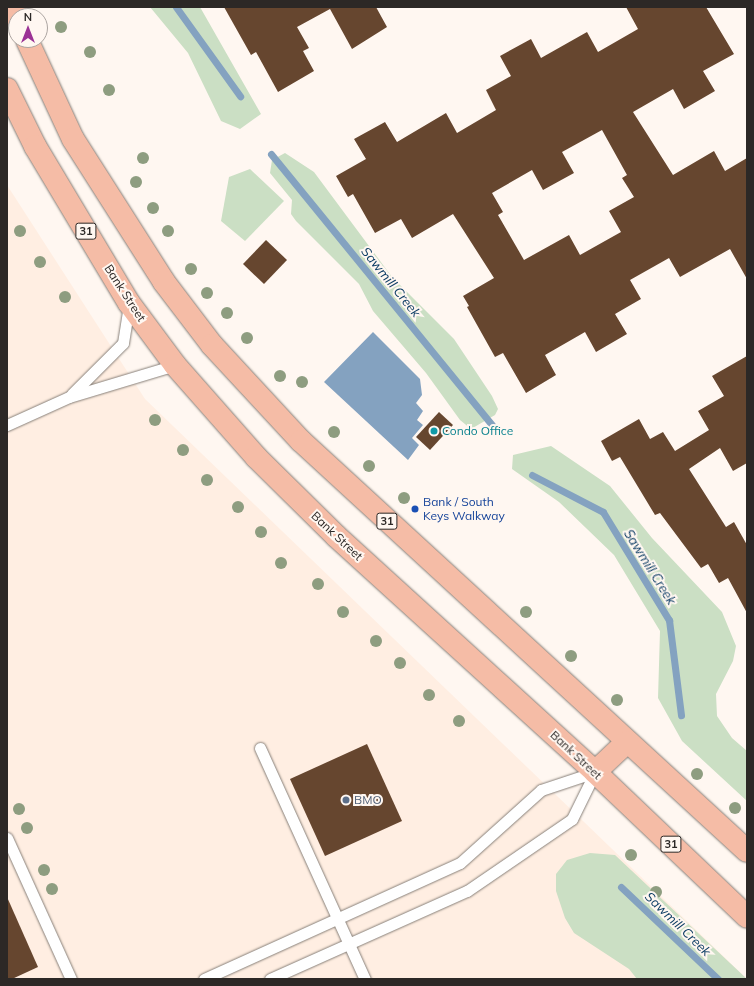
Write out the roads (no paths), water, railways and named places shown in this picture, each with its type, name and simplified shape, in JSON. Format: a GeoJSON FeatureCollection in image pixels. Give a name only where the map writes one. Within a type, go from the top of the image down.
{"type":"FeatureCollection","features":[{"type":"Feature","properties":{"kind":"main road","name":"31"},"geometry":{"type":"LineString","coordinates":[[31,48],[73,139],[164,282],[212,345],[301,441],[747,851]]}},
{"type":"Feature","properties":{"kind":"main road","name":"Bank Street"},"geometry":{"type":"LineString","coordinates":[[7,90],[35,146],[129,303],[175,365],[256,457],[336,536],[595,772],[747,917]]}},
{"type":"Feature","properties":{"kind":"main road"},"geometry":{"type":"LineString","coordinates":[[595,772],[627,742]]}},
{"type":"Feature","properties":{"kind":"lane"},"geometry":{"type":"LineString","coordinates":[[69,397],[123,342],[129,303]]}},
{"type":"Feature","properties":{"kind":"lane"},"geometry":{"type":"LineString","coordinates":[[7,425],[69,397],[175,365]]}},
{"type":"Feature","properties":{"kind":"lane"},"geometry":{"type":"LineString","coordinates":[[260,748],[350,942],[365,979]]}},
{"type":"Feature","properties":{"kind":"lane"},"geometry":{"type":"LineString","coordinates":[[204,979],[337,916],[460,863],[502,829],[541,790],[595,772]]}},
{"type":"Feature","properties":{"kind":"lane"},"geometry":{"type":"LineString","coordinates":[[270,979],[350,942],[396,926],[467,891],[572,819],[595,772]]}},
{"type":"Feature","properties":{"kind":"lane"},"geometry":{"type":"LineString","coordinates":[[7,838],[71,979]]}},
{"type":"Feature","properties":{"kind":"water"},"geometry":{"type":"Polygon","coordinates":[[[373,332],[420,379],[422,395],[416,403],[423,411],[417,420],[423,425],[412,438],[419,445],[408,460],[324,382],[373,332]]]}},
{"type":"Feature","properties":{"kind":"waterway","name":"Sawmill Creek"},"geometry":{"type":"LineString","coordinates":[[176,7],[240,96]]}},
{"type":"Feature","properties":{"kind":"waterway","name":"Sawmill Creek"},"geometry":{"type":"LineString","coordinates":[[271,154],[492,425]]}},
{"type":"Feature","properties":{"kind":"waterway","name":"Sawmill Creek"},"geometry":{"type":"LineString","coordinates":[[532,475],[603,512],[669,620],[681,715]]}},
{"type":"Feature","properties":{"kind":"waterway","name":"Sawmill Creek"},"geometry":{"type":"LineString","coordinates":[[621,887],[718,979]]}},
{"type":"Feature","properties":{"kind":"place","name":"Condo Office"},"geometry":{"type":"Point","coordinates":[434,431]}},
{"type":"Feature","properties":{"kind":"place","name":"Bank / South Keys Walkway"},"geometry":{"type":"Point","coordinates":[415,509]}},
{"type":"Feature","properties":{"kind":"place","name":"BMO"},"geometry":{"type":"Point","coordinates":[346,800]}}]}
